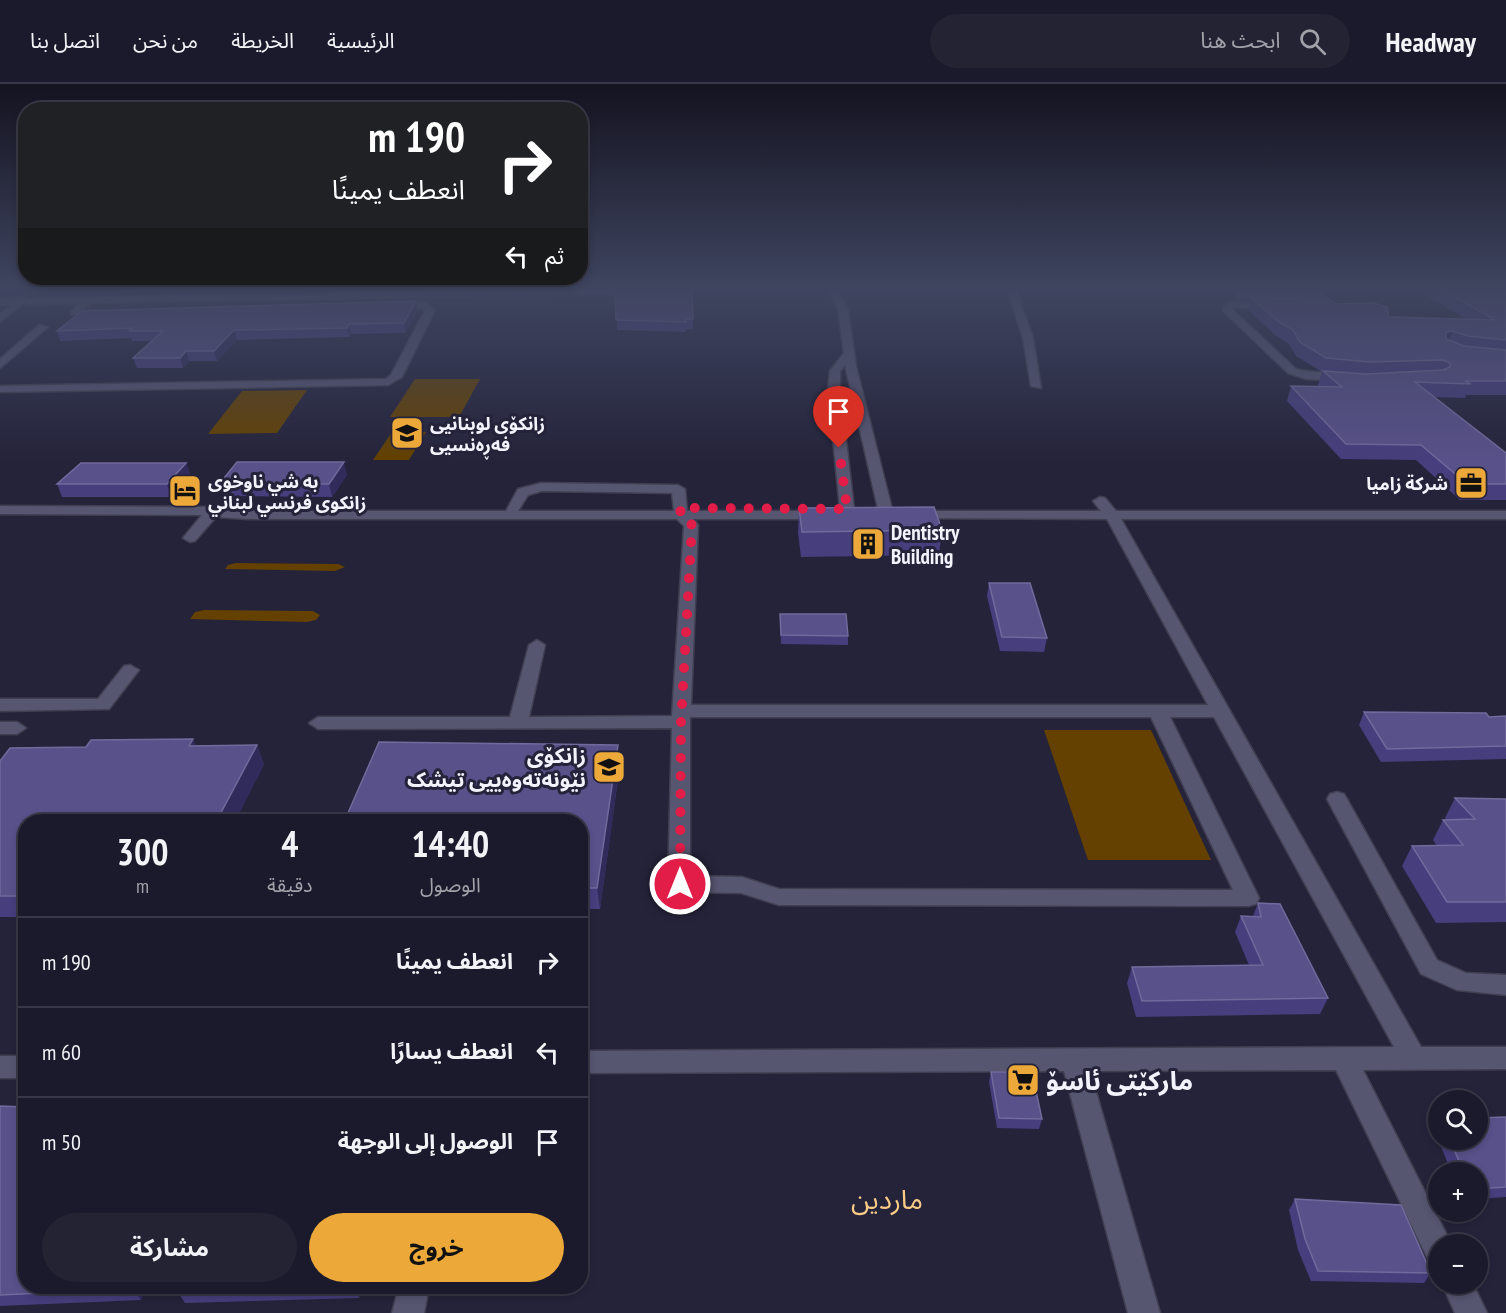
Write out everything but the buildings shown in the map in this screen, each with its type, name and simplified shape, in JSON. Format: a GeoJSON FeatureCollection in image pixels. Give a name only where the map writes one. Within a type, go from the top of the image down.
{"type":"FeatureCollection","features":[{"type":"Feature","properties":{"kind":"street"},"geometry":{"type":"LineString","coordinates":[[0,365],[20,347]]}},
{"type":"Feature","properties":{"kind":"street"},"geometry":{"type":"LineString","coordinates":[[0,389],[385,382],[396,376],[411,347]]}},
{"type":"Feature","properties":{"kind":"street"},"geometry":{"type":"LineString","coordinates":[[848,347],[885,509]]}},
{"type":"Feature","properties":{"kind":"street"},"geometry":{"type":"LineString","coordinates":[[1030,347],[1037,386]]}},
{"type":"Feature","properties":{"kind":"street"},"geometry":{"type":"LineString","coordinates":[[1267,347],[1292,371],[1306,376],[1361,379]]}},
{"type":"Feature","properties":{"kind":"street"},"geometry":{"type":"LineString","coordinates":[[849,354],[835,371],[834,389],[857,513]]}},
{"type":"Feature","properties":{"kind":"street"},"geometry":{"type":"LineString","coordinates":[[512,509],[523,492],[541,487],[678,489],[681,512],[692,525],[682,716],[680,884],[742,885],[779,897],[1248,898],[1158,711]]}},
{"type":"Feature","properties":{"kind":"street"},"geometry":{"type":"LineString","coordinates":[[857,513],[885,509],[1039,510],[1105,507]]}},
{"type":"Feature","properties":{"kind":"street"},"geometry":{"type":"LineString","coordinates":[[1105,507],[1414,1059]]}},
{"type":"Feature","properties":{"kind":"street"},"geometry":{"type":"LineString","coordinates":[[190,538],[212,512],[253,509],[857,513],[1105,507],[1506,515]]}},
{"type":"Feature","properties":{"kind":"street"},"geometry":{"type":"LineString","coordinates":[[0,510],[212,512],[248,515],[681,512]]}},
{"type":"Feature","properties":{"kind":"street"},"geometry":{"type":"LineString","coordinates":[[518,723],[537,645]]}},
{"type":"Feature","properties":{"kind":"street"},"geometry":{"type":"LineString","coordinates":[[0,705],[103,705],[130,670]]}},
{"type":"Feature","properties":{"kind":"street"},"geometry":{"type":"LineString","coordinates":[[318,723],[518,723],[682,716],[1219,711]]}},
{"type":"Feature","properties":{"kind":"street"},"geometry":{"type":"LineString","coordinates":[[1337,799],[1430,967],[1443,976],[1473,985],[1506,985]]}},
{"type":"Feature","properties":{"kind":"street"},"geometry":{"type":"LineString","coordinates":[[588,1062],[1073,1058],[1506,1058]]}},
{"type":"Feature","properties":{"kind":"street"},"geometry":{"type":"LineString","coordinates":[[1073,1058],[1144,1313]]}},
{"type":"Feature","properties":{"kind":"street"},"geometry":{"type":"LineString","coordinates":[[1344,1059],[1432,1234]]}},
{"type":"Feature","properties":{"kind":"street"},"geometry":{"type":"LineString","coordinates":[[0,1068],[18,1067]]}},
{"type":"Feature","properties":{"kind":"street"},"geometry":{"type":"LineString","coordinates":[[408,1313],[412,1294]]}},
{"type":"Feature","properties":{"kind":"street"},"geometry":{"type":"LineString","coordinates":[[1462,1294],[1471,1313]]}},
{"type":"Feature","properties":{"kind":"shaded area"},"geometry":{"type":"Polygon","coordinates":[[[415,379],[480,379],[459,417],[390,417],[415,379]]]}},
{"type":"Feature","properties":{"kind":"shaded area"},"geometry":{"type":"Polygon","coordinates":[[[307,390],[277,433],[208,434],[242,391],[307,390]]]}},
{"type":"Feature","properties":{"kind":"shaded area"},"geometry":{"type":"Polygon","coordinates":[[[392,432],[426,432],[409,460],[373,460],[392,432]]]}},
{"type":"Feature","properties":{"kind":"shaded area"},"geometry":{"type":"Polygon","coordinates":[[[236,563],[338,564],[345,567],[335,571],[225,569],[228,565],[236,563]]]}},
{"type":"Feature","properties":{"kind":"shaded area"},"geometry":{"type":"Polygon","coordinates":[[[204,610],[313,611],[320,615],[316,620],[307,622],[190,619],[195,612],[204,610]]]}},
{"type":"Feature","properties":{"kind":"shaded area"},"geometry":{"type":"Polygon","coordinates":[[[1044,730],[1151,730],[1211,860],[1088,860],[1044,730]]]}},
{"type":"Feature","properties":{"kind":"place","name":"زانکۆی لوبنانیی فەڕەنسیی"},"geometry":{"type":"Point","coordinates":[407,433]}},
{"type":"Feature","properties":{"kind":"place","name":"شركة زاميا"},"geometry":{"type":"Point","coordinates":[1471,483]}},
{"type":"Feature","properties":{"kind":"place","name":"به شي ناوخوى زانكوى فرنسي لبناني"},"geometry":{"type":"Point","coordinates":[185,491]}},
{"type":"Feature","properties":{"kind":"place","name":"Dentistry Building"},"geometry":{"type":"Point","coordinates":[868,544]}},
{"type":"Feature","properties":{"kind":"place","name":"زانکۆی نێونەتەوەییی تیشک"},"geometry":{"type":"Point","coordinates":[609,767]}},
{"type":"Feature","properties":{"kind":"place","name":"مارکێتی ئاسۆ"},"geometry":{"type":"Point","coordinates":[1023,1080]}},
{"type":"Feature","properties":{"kind":"district","name":"ماردین"},"geometry":{"type":"Point","coordinates":[887,1199]}},
{"type":"Feature","properties":{"kind":"route"},"geometry":{"type":"LineString","coordinates":[[680,884],[681,722],[692,525],[681,515],[680,508],[847,509],[839,448]]}}]}
